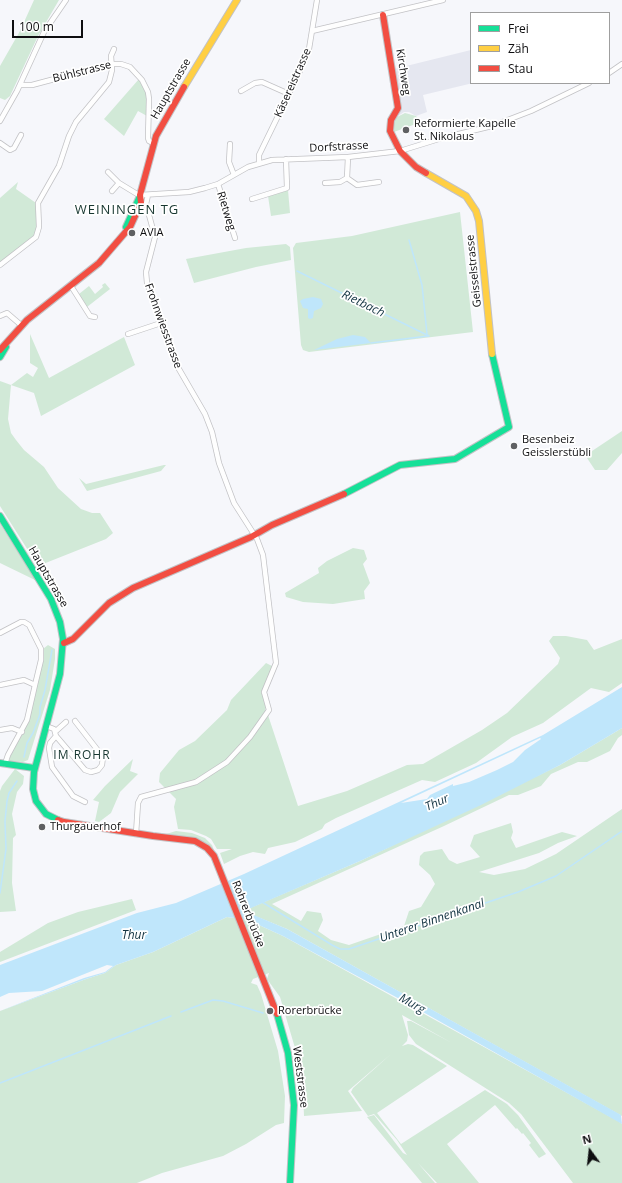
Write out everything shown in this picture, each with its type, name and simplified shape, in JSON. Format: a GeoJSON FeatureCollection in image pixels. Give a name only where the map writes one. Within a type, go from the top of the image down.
{"type":"FeatureCollection","features":[{"type":"Feature","properties":{"kind":"main road","name":"Hauptstrasse"},"geometry":{"type":"LineString","coordinates":[[0,350],[21,325],[99,263],[134,220],[141,203],[140,195],[153,143],[169,112],[237,0]]}},
{"type":"Feature","properties":{"kind":"main road","name":"Kirchweg"},"geometry":{"type":"LineString","coordinates":[[383,14],[398,108],[389,127],[400,151]]}},
{"type":"Feature","properties":{"kind":"main road","name":"Geisselstrasse"},"geometry":{"type":"LineString","coordinates":[[255,534],[272,525],[330,502],[400,465],[455,459],[501,433],[509,426],[492,354],[479,221],[476,211],[466,196],[425,174],[400,151]]}},
{"type":"Feature","properties":{"kind":"main road","name":"Hauptstrasse"},"geometry":{"type":"LineString","coordinates":[[0,356],[16,330]]}},
{"type":"Feature","properties":{"kind":"main road","name":"Hauptstrasse"},"geometry":{"type":"LineString","coordinates":[[0,516],[51,599],[60,622],[64,643],[60,674],[34,768],[34,796],[46,814],[64,822],[136,834]]}},
{"type":"Feature","properties":{"kind":"main road"},"geometry":{"type":"LineString","coordinates":[[64,643],[73,639],[105,606],[120,595],[255,534]]}},
{"type":"Feature","properties":{"kind":"main road"},"geometry":{"type":"LineString","coordinates":[[2,764],[34,768]]}},
{"type":"Feature","properties":{"kind":"main road","name":"Rohrerbrücke"},"geometry":{"type":"LineString","coordinates":[[136,834],[190,840],[199,843],[210,851],[215,858],[263,977]]}},
{"type":"Feature","properties":{"kind":"main road","name":"Weststrasse"},"geometry":{"type":"LineString","coordinates":[[263,977],[284,1036],[293,1081],[294,1127],[290,1183]]}},
{"type":"Feature","properties":{"kind":"street"},"geometry":{"type":"LineString","coordinates":[[0,121],[20,85],[44,32],[66,0]]}},
{"type":"Feature","properties":{"kind":"street","name":"Käsereistrasse"},"geometry":{"type":"LineString","coordinates":[[259,163],[259,155],[309,49],[317,0]]}},
{"type":"Feature","properties":{"kind":"street"},"geometry":{"type":"LineString","coordinates":[[312,31],[443,0]]}},
{"type":"Feature","properties":{"kind":"street"},"geometry":{"type":"LineString","coordinates":[[0,265],[36,237],[39,228],[38,203],[59,166],[69,136],[76,122],[109,82],[111,64],[110,56],[114,49]]}},
{"type":"Feature","properties":{"kind":"street","name":"Bühlstrasse"},"geometry":{"type":"LineString","coordinates":[[20,85],[32,85],[111,64],[121,64],[130,67],[142,80],[149,99],[148,140],[153,143]]}},
{"type":"Feature","properties":{"kind":"street"},"geometry":{"type":"LineString","coordinates":[[610,71],[622,64]]}},
{"type":"Feature","properties":{"kind":"street"},"geometry":{"type":"LineString","coordinates":[[241,91],[255,83],[262,82],[289,94]]}},
{"type":"Feature","properties":{"kind":"street","name":"Dorfstrasse"},"geometry":{"type":"LineString","coordinates":[[140,195],[147,198],[190,192],[218,184],[259,163],[286,159],[348,157],[400,151],[437,139],[492,126],[531,111],[587,84]]}},
{"type":"Feature","properties":{"kind":"street"},"geometry":{"type":"LineString","coordinates":[[0,143],[10,150],[21,138],[21,135]]}},
{"type":"Feature","properties":{"kind":"street"},"geometry":{"type":"LineString","coordinates":[[230,144],[229,162],[234,176]]}},
{"type":"Feature","properties":{"kind":"street"},"geometry":{"type":"LineString","coordinates":[[347,178],[348,157]]}},
{"type":"Feature","properties":{"kind":"street"},"geometry":{"type":"LineString","coordinates":[[252,199],[287,188],[286,159]]}},
{"type":"Feature","properties":{"kind":"street"},"geometry":{"type":"LineString","coordinates":[[108,172],[119,183],[140,195]]}},
{"type":"Feature","properties":{"kind":"street"},"geometry":{"type":"LineString","coordinates":[[347,178],[357,185],[379,182]]}},
{"type":"Feature","properties":{"kind":"street"},"geometry":{"type":"LineString","coordinates":[[325,183],[340,182],[347,178]]}},
{"type":"Feature","properties":{"kind":"street"},"geometry":{"type":"LineString","coordinates":[[112,191],[119,183]]}},
{"type":"Feature","properties":{"kind":"street","name":"Rietweg"},"geometry":{"type":"LineString","coordinates":[[218,184],[234,238]]}},
{"type":"Feature","properties":{"kind":"street","name":"Frohnwiesstrasse"},"geometry":{"type":"LineString","coordinates":[[136,834],[138,803],[141,797],[187,786],[217,770],[239,750],[269,710],[264,692],[274,670],[276,658],[270,620],[266,565],[255,534],[234,503],[219,463],[212,432],[205,414],[176,364],[146,275],[155,238],[147,198]]}},
{"type":"Feature","properties":{"kind":"street"},"geometry":{"type":"LineString","coordinates":[[71,286],[90,316],[95,318]]}},
{"type":"Feature","properties":{"kind":"street"},"geometry":{"type":"LineString","coordinates":[[0,316],[7,313],[21,325]]}},
{"type":"Feature","properties":{"kind":"street"},"geometry":{"type":"LineString","coordinates":[[128,334],[161,323]]}},
{"type":"Feature","properties":{"kind":"street"},"geometry":{"type":"LineString","coordinates":[[0,633],[20,622],[24,622],[29,625],[39,644],[41,654],[27,720],[22,732],[2,764]]}},
{"type":"Feature","properties":{"kind":"street"},"geometry":{"type":"LineString","coordinates":[[0,685],[24,680],[35,684]]}},
{"type":"Feature","properties":{"kind":"street"},"geometry":{"type":"LineString","coordinates":[[46,726],[52,727],[85,770],[91,772],[98,770],[102,765],[103,757],[75,721]]}},
{"type":"Feature","properties":{"kind":"street"},"geometry":{"type":"LineString","coordinates":[[66,722],[56,734],[48,748],[52,767],[73,796],[85,802]]}},
{"type":"Feature","properties":{"kind":"street"},"geometry":{"type":"LineString","coordinates":[[0,730],[12,728],[22,732]]}},
{"type":"Feature","properties":{"kind":"shaded area"},"geometry":{"type":"Polygon","coordinates":[[[470,50],[470,84],[423,95],[427,112],[416,116],[409,112],[404,112],[394,119],[397,114],[394,69],[470,50]]]}},
{"type":"Feature","properties":{"kind":"green space"},"geometry":{"type":"Polygon","coordinates":[[[34,0],[59,0],[38,36],[10,96],[5,100],[0,98],[0,66],[20,31],[34,0]]]}},
{"type":"Feature","properties":{"kind":"green space"},"geometry":{"type":"Polygon","coordinates":[[[139,79],[146,93],[147,116],[138,111],[124,136],[104,119],[139,79]]]}},
{"type":"Feature","properties":{"kind":"green space"},"geometry":{"type":"Polygon","coordinates":[[[405,113],[416,116],[421,122],[394,132],[392,123],[395,118],[405,113]]]}},
{"type":"Feature","properties":{"kind":"green space"},"geometry":{"type":"Polygon","coordinates":[[[18,182],[16,189],[36,203],[37,228],[32,239],[0,262],[0,198],[18,182]]]}},
{"type":"Feature","properties":{"kind":"green space"},"geometry":{"type":"Polygon","coordinates":[[[288,190],[290,213],[271,216],[268,196],[288,190]]]}},
{"type":"Feature","properties":{"kind":"green space"},"geometry":{"type":"Polygon","coordinates":[[[460,212],[473,332],[309,352],[303,350],[301,345],[293,248],[296,243],[352,236],[460,212]]]}},
{"type":"Feature","properties":{"kind":"green space"},"geometry":{"type":"Polygon","coordinates":[[[286,244],[290,247],[291,260],[256,267],[194,283],[186,259],[246,248],[286,244]]]}},
{"type":"Feature","properties":{"kind":"green space"},"geometry":{"type":"Polygon","coordinates":[[[105,283],[110,289],[87,307],[79,294],[89,286],[95,294],[103,287],[102,285],[105,283]]]}},
{"type":"Feature","properties":{"kind":"green space"},"geometry":{"type":"Polygon","coordinates":[[[30,334],[49,378],[124,337],[135,365],[41,416],[34,393],[11,385],[27,373],[33,377],[38,368],[30,363],[30,334]]]}},
{"type":"Feature","properties":{"kind":"green space"},"geometry":{"type":"Polygon","coordinates":[[[0,381],[11,385],[8,419],[11,433],[24,450],[44,467],[58,488],[81,509],[92,513],[100,513],[113,533],[106,539],[38,566],[0,506],[0,381]]]}},
{"type":"Feature","properties":{"kind":"green space"},"geometry":{"type":"Polygon","coordinates":[[[622,431],[622,453],[607,470],[595,470],[587,458],[592,451],[622,431]]]}},
{"type":"Feature","properties":{"kind":"green space"},"geometry":{"type":"Polygon","coordinates":[[[166,465],[161,471],[87,491],[79,478],[86,484],[166,465]]]}},
{"type":"Feature","properties":{"kind":"green space"},"geometry":{"type":"Polygon","coordinates":[[[0,524],[35,579],[35,580],[0,563],[0,524]]]}},
{"type":"Feature","properties":{"kind":"green space"},"geometry":{"type":"Polygon","coordinates":[[[353,548],[364,550],[367,559],[363,564],[370,583],[364,591],[365,599],[333,604],[303,602],[286,597],[285,593],[319,573],[318,568],[327,561],[353,548]]]}},
{"type":"Feature","properties":{"kind":"green space"},"geometry":{"type":"Polygon","coordinates":[[[553,636],[566,636],[587,640],[594,650],[622,639],[622,683],[609,692],[591,688],[543,723],[512,737],[476,763],[435,782],[422,780],[336,818],[325,824],[322,829],[295,842],[268,848],[265,854],[253,852],[240,856],[224,864],[220,853],[232,849],[217,849],[211,839],[206,836],[191,830],[178,829],[174,807],[176,799],[159,782],[160,773],[179,750],[195,741],[227,710],[231,700],[266,663],[274,667],[263,692],[266,707],[264,715],[234,754],[202,777],[200,781],[218,770],[236,755],[268,715],[298,806],[347,791],[407,765],[423,764],[482,730],[507,713],[558,664],[560,658],[549,641],[553,636]]]}},
{"type":"Feature","properties":{"kind":"green space"},"geometry":{"type":"Polygon","coordinates":[[[48,645],[55,649],[55,659],[50,690],[28,760],[23,762],[10,761],[9,757],[23,733],[30,714],[43,660],[43,649],[48,645]]]}},
{"type":"Feature","properties":{"kind":"green space"},"geometry":{"type":"Polygon","coordinates":[[[622,728],[622,735],[618,738],[610,751],[587,762],[578,762],[551,774],[541,786],[518,795],[509,795],[272,904],[301,921],[307,911],[321,913],[323,920],[318,931],[331,940],[349,945],[404,926],[409,911],[421,907],[435,884],[430,875],[419,865],[420,856],[424,852],[442,849],[449,860],[457,864],[480,857],[470,846],[474,835],[511,823],[513,832],[511,838],[516,848],[562,832],[577,836],[558,843],[539,853],[479,872],[494,875],[525,869],[556,854],[622,809],[622,1116],[287,929],[243,911],[360,861],[560,765],[622,728]]]}},
{"type":"Feature","properties":{"kind":"green space"},"geometry":{"type":"Polygon","coordinates":[[[133,759],[130,771],[138,774],[120,792],[111,813],[99,822],[95,821],[99,802],[93,800],[133,759]]]}},
{"type":"Feature","properties":{"kind":"green space"},"geometry":{"type":"Polygon","coordinates":[[[15,769],[24,776],[23,784],[17,792],[12,814],[16,835],[13,838],[12,883],[16,911],[0,912],[0,791],[15,769]]]}},
{"type":"Feature","properties":{"kind":"green space"},"geometry":{"type":"Polygon","coordinates":[[[176,831],[192,833],[205,838],[212,845],[214,850],[196,838],[163,835],[176,831]]]}},
{"type":"Feature","properties":{"kind":"green space"},"geometry":{"type":"Polygon","coordinates":[[[132,899],[136,910],[0,962],[0,952],[48,923],[78,912],[132,899]]]}},
{"type":"Feature","properties":{"kind":"green space"},"geometry":{"type":"Polygon","coordinates":[[[227,917],[248,920],[283,936],[618,1121],[622,1124],[622,1183],[573,1183],[521,1114],[509,1103],[416,1044],[409,1035],[407,1021],[411,1021],[452,1043],[402,1015],[408,1035],[407,1041],[402,1046],[408,1044],[413,1045],[447,1066],[377,1113],[401,1144],[485,1090],[507,1104],[518,1115],[546,1154],[539,1158],[529,1145],[531,1143],[523,1133],[522,1134],[517,1128],[516,1129],[495,1105],[447,1144],[479,1183],[437,1183],[418,1163],[435,1183],[422,1183],[367,1117],[374,1115],[403,1153],[407,1155],[397,1140],[374,1114],[368,1116],[351,1092],[353,1088],[391,1054],[348,1091],[362,1111],[304,1116],[303,1092],[295,1048],[280,997],[267,979],[269,973],[253,979],[251,983],[257,985],[261,994],[278,1051],[285,1096],[284,1123],[276,1125],[246,1144],[223,1156],[162,1173],[137,1183],[0,1183],[0,1011],[105,973],[116,965],[153,952],[227,917]]]}},
{"type":"Feature","properties":{"kind":"water"},"geometry":{"type":"Polygon","coordinates":[[[313,297],[321,299],[323,304],[321,308],[314,311],[313,318],[310,319],[308,318],[308,309],[303,308],[300,301],[313,297]]]}},
{"type":"Feature","properties":{"kind":"water"},"geometry":{"type":"Polygon","coordinates":[[[353,335],[365,337],[371,343],[314,350],[337,339],[353,335]]]}},
{"type":"Feature","properties":{"kind":"water","name":"Thur"},"geometry":{"type":"Polygon","coordinates":[[[622,687],[622,728],[560,765],[481,805],[360,861],[244,911],[287,929],[621,1115],[622,1124],[407,1003],[283,936],[248,920],[227,917],[153,952],[116,965],[105,973],[0,1011],[84,978],[105,972],[113,966],[107,965],[42,991],[9,993],[0,997],[0,965],[137,913],[176,903],[244,874],[543,735],[622,687]],[[540,738],[401,803],[427,799],[430,795],[453,784],[453,786],[469,782],[497,770],[513,762],[525,750],[541,739],[540,738]]]}},
{"type":"Feature","properties":{"kind":"waterway"},"geometry":{"type":"LineString","coordinates":[[409,240],[422,285],[427,334]]}},
{"type":"Feature","properties":{"kind":"waterway","name":"Rietbach"},"geometry":{"type":"LineString","coordinates":[[297,271],[429,336]]}},
{"type":"Feature","properties":{"kind":"waterway"},"geometry":{"type":"LineString","coordinates":[[371,343],[428,336]]}},
{"type":"Feature","properties":{"kind":"waterway"},"geometry":{"type":"LineString","coordinates":[[24,757],[27,743],[33,733],[40,714],[40,707],[45,690],[52,650]]}},
{"type":"Feature","properties":{"kind":"waterway"},"geometry":{"type":"LineString","coordinates":[[0,893],[6,849],[5,821],[7,801],[9,793],[17,781]]}},
{"type":"Feature","properties":{"kind":"waterway","name":"Unterer Binnenkanal"},"geometry":{"type":"LineString","coordinates":[[262,902],[332,945],[340,949],[349,949],[518,892],[556,876],[622,831]]}},
{"type":"Feature","properties":{"kind":"waterway"},"geometry":{"type":"LineString","coordinates":[[181,1012],[213,1000],[223,1001],[263,1013]]}},
{"type":"Feature","properties":{"kind":"waterway"},"geometry":{"type":"LineString","coordinates":[[0,1083],[171,1016]]}},
{"type":"Feature","properties":{"kind":"traffic: fast"},"geometry":{"type":"LineString","coordinates":[[126,227],[140,196]]}},
{"type":"Feature","properties":{"kind":"traffic: fast"},"geometry":{"type":"LineString","coordinates":[[0,357],[6,347]]}},
{"type":"Feature","properties":{"kind":"traffic: fast"},"geometry":{"type":"LineString","coordinates":[[344,494],[400,465],[455,459],[509,427],[492,354]]}},
{"type":"Feature","properties":{"kind":"traffic: fast"},"geometry":{"type":"LineString","coordinates":[[0,516],[51,599],[60,622],[63,639],[60,674],[34,772],[33,789],[36,801],[46,814],[58,820]]}},
{"type":"Feature","properties":{"kind":"traffic: fast"},"geometry":{"type":"LineString","coordinates":[[0,763],[34,768]]}},
{"type":"Feature","properties":{"kind":"traffic: fast"},"geometry":{"type":"LineString","coordinates":[[277,1014],[288,1053],[294,1105],[290,1183]]}},
{"type":"Feature","properties":{"kind":"traffic: slow"},"geometry":{"type":"LineString","coordinates":[[184,87],[237,0]]}},
{"type":"Feature","properties":{"kind":"traffic: slow"},"geometry":{"type":"LineString","coordinates":[[426,173],[466,196],[476,211],[479,221],[492,354]]}},
{"type":"Feature","properties":{"kind":"traffic: jam"},"geometry":{"type":"LineString","coordinates":[[383,15],[398,108],[391,120],[390,131],[400,151],[416,167],[426,173]]}},
{"type":"Feature","properties":{"kind":"traffic: jam"},"geometry":{"type":"LineString","coordinates":[[0,350],[27,320],[99,263],[130,227],[141,203],[140,195],[156,136],[184,87]]}},
{"type":"Feature","properties":{"kind":"traffic: jam"},"geometry":{"type":"LineString","coordinates":[[64,643],[73,639],[109,603],[133,588],[251,537],[272,525],[344,494]]}},
{"type":"Feature","properties":{"kind":"traffic: jam"},"geometry":{"type":"LineString","coordinates":[[58,820],[153,836],[195,841],[207,848],[214,856],[277,1014]]}},
{"type":"Feature","properties":{"kind":"place","name":"Reformierte Kapelle St. Nikolaus"},"geometry":{"type":"Point","coordinates":[406,130]}},
{"type":"Feature","properties":{"kind":"place","name":"AVIA"},"geometry":{"type":"Point","coordinates":[132,233]}},
{"type":"Feature","properties":{"kind":"place","name":"Besenbeiz Geisslerstübli"},"geometry":{"type":"Point","coordinates":[514,446]}},
{"type":"Feature","properties":{"kind":"place","name":"Thurgauerhof"},"geometry":{"type":"Point","coordinates":[42,827]}},
{"type":"Feature","properties":{"kind":"place","name":"Rorerbrücke"},"geometry":{"type":"Point","coordinates":[270,1011]}},
{"type":"Feature","properties":{"kind":"district","name":"WEININGEN TG"},"geometry":{"type":"Point","coordinates":[127,210]}},
{"type":"Feature","properties":{"kind":"district","name":"IM ROHR"},"geometry":{"type":"Point","coordinates":[82,756]}},
{"type":"Feature","properties":{"kind":"water label","name":"Murg"},"geometry":{"type":"Point","coordinates":[412,1004]}}]}
